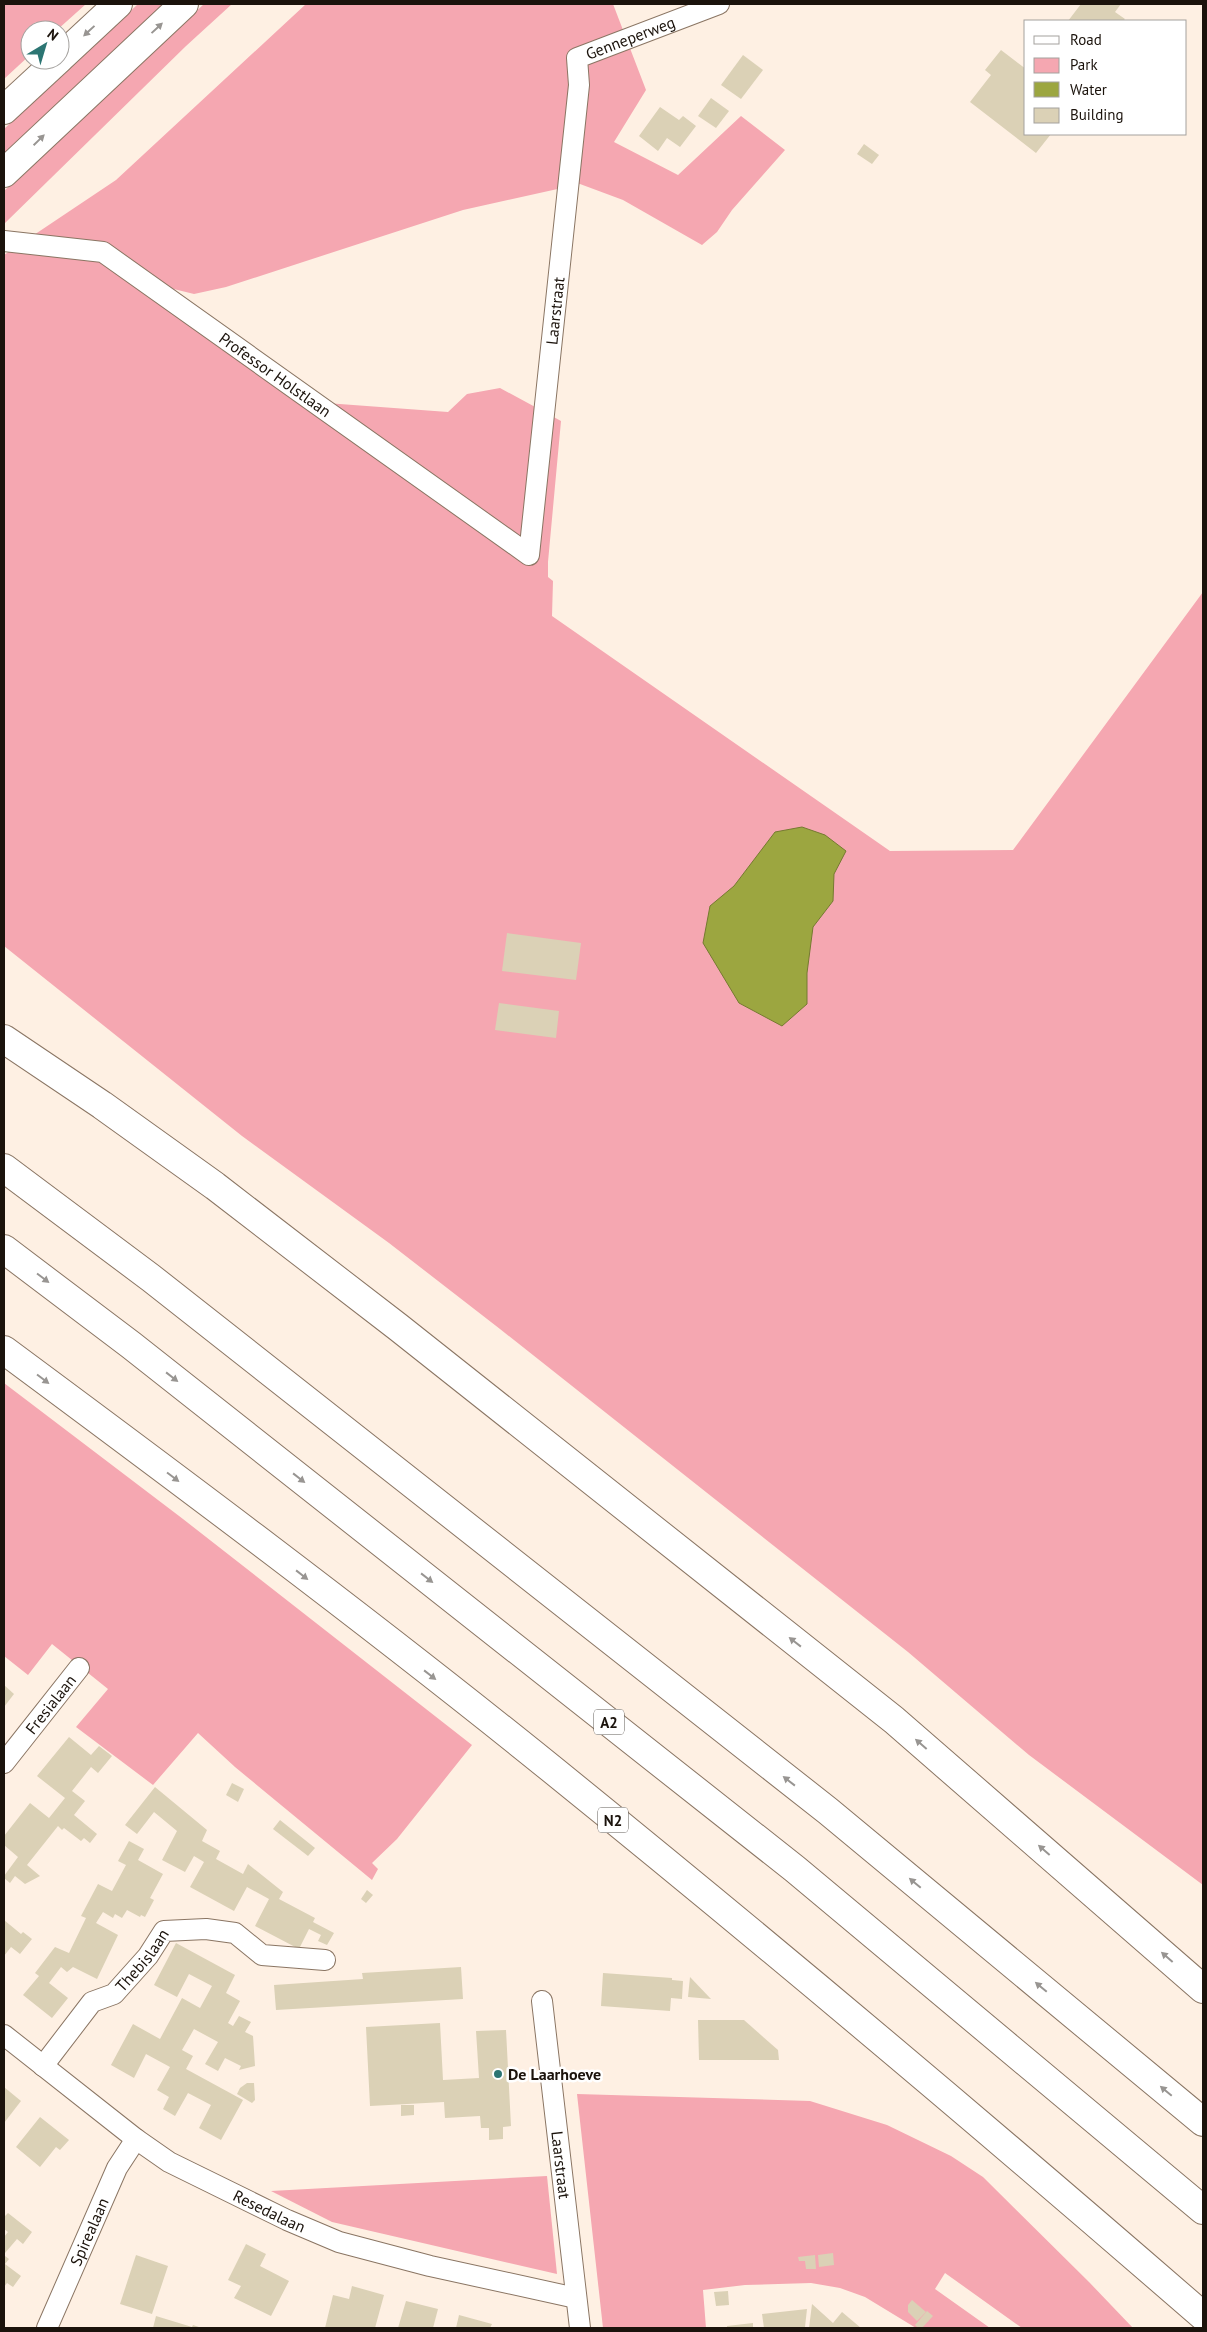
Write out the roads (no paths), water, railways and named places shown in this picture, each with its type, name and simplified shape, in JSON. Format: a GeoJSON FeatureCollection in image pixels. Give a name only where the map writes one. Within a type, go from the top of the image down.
{"type":"FeatureCollection","features":[{"type":"Feature","properties":{"kind":"main road"},"geometry":{"type":"LineString","coordinates":[[70,49],[118,4]]}},
{"type":"Feature","properties":{"kind":"main road"},"geometry":{"type":"LineString","coordinates":[[4,174],[184,4]]}},
{"type":"Feature","properties":{"kind":"main road"},"geometry":{"type":"LineString","coordinates":[[4,110],[47,70]]}},
{"type":"Feature","properties":{"kind":"main road"},"geometry":{"type":"LineString","coordinates":[[4,1039],[102,1105],[214,1186],[398,1327],[894,1720],[1203,1989]]}},
{"type":"Feature","properties":{"kind":"main road"},"geometry":{"type":"LineString","coordinates":[[4,1168],[151,1278],[828,1811],[1203,2122]]}},
{"type":"Feature","properties":{"kind":"main road","name":"A2"},"geometry":{"type":"LineString","coordinates":[[4,1249],[139,1351],[795,1869],[1203,2210]]}},
{"type":"Feature","properties":{"kind":"main road","name":"N2"},"geometry":{"type":"LineString","coordinates":[[4,1350],[301,1574],[530,1752],[944,2094],[1203,2316]]}},
{"type":"Feature","properties":{"kind":"street","name":"Genneperweg"},"geometry":{"type":"LineString","coordinates":[[578,67],[578,58],[719,4]]}},
{"type":"Feature","properties":{"kind":"street","name":"Laarstraat"},"geometry":{"type":"LineString","coordinates":[[529,555],[579,86],[578,67]]}},
{"type":"Feature","properties":{"kind":"street","name":"Professor Holstlaan"},"geometry":{"type":"LineString","coordinates":[[4,241],[103,252],[529,555]]}},
{"type":"Feature","properties":{"kind":"street","name":"Fresialaan"},"geometry":{"type":"LineString","coordinates":[[4,1763],[79,1668]]}},
{"type":"Feature","properties":{"kind":"street","name":"Thebislaan"},"geometry":{"type":"LineString","coordinates":[[43,2066],[92,2002],[114,1994],[148,1956],[164,1931],[206,1929],[235,1933],[262,1955],[325,1960]]}},
{"type":"Feature","properties":{"kind":"street","name":"Laarstraat"},"geometry":{"type":"LineString","coordinates":[[542,2001],[580,2328]]}},
{"type":"Feature","properties":{"kind":"street","name":"Resedalaan"},"geometry":{"type":"LineString","coordinates":[[4,2035],[136,2139],[169,2162],[287,2220],[340,2242],[430,2266],[576,2298]]}},
{"type":"Feature","properties":{"kind":"street","name":"Spirealaan"},"geometry":{"type":"LineString","coordinates":[[47,2328],[117,2168],[136,2139]]}},
{"type":"Feature","properties":{"kind":"water"},"geometry":{"type":"Polygon","coordinates":[[[802,827],[825,835],[846,851],[834,874],[833,901],[813,927],[807,973],[807,1004],[782,1026],[739,1003],[703,943],[710,906],[734,886],[775,832],[802,827]]]}},
{"type":"Feature","properties":{"kind":"place","name":"De Laarhoeve"},"geometry":{"type":"Point","coordinates":[498,2074]}}]}
